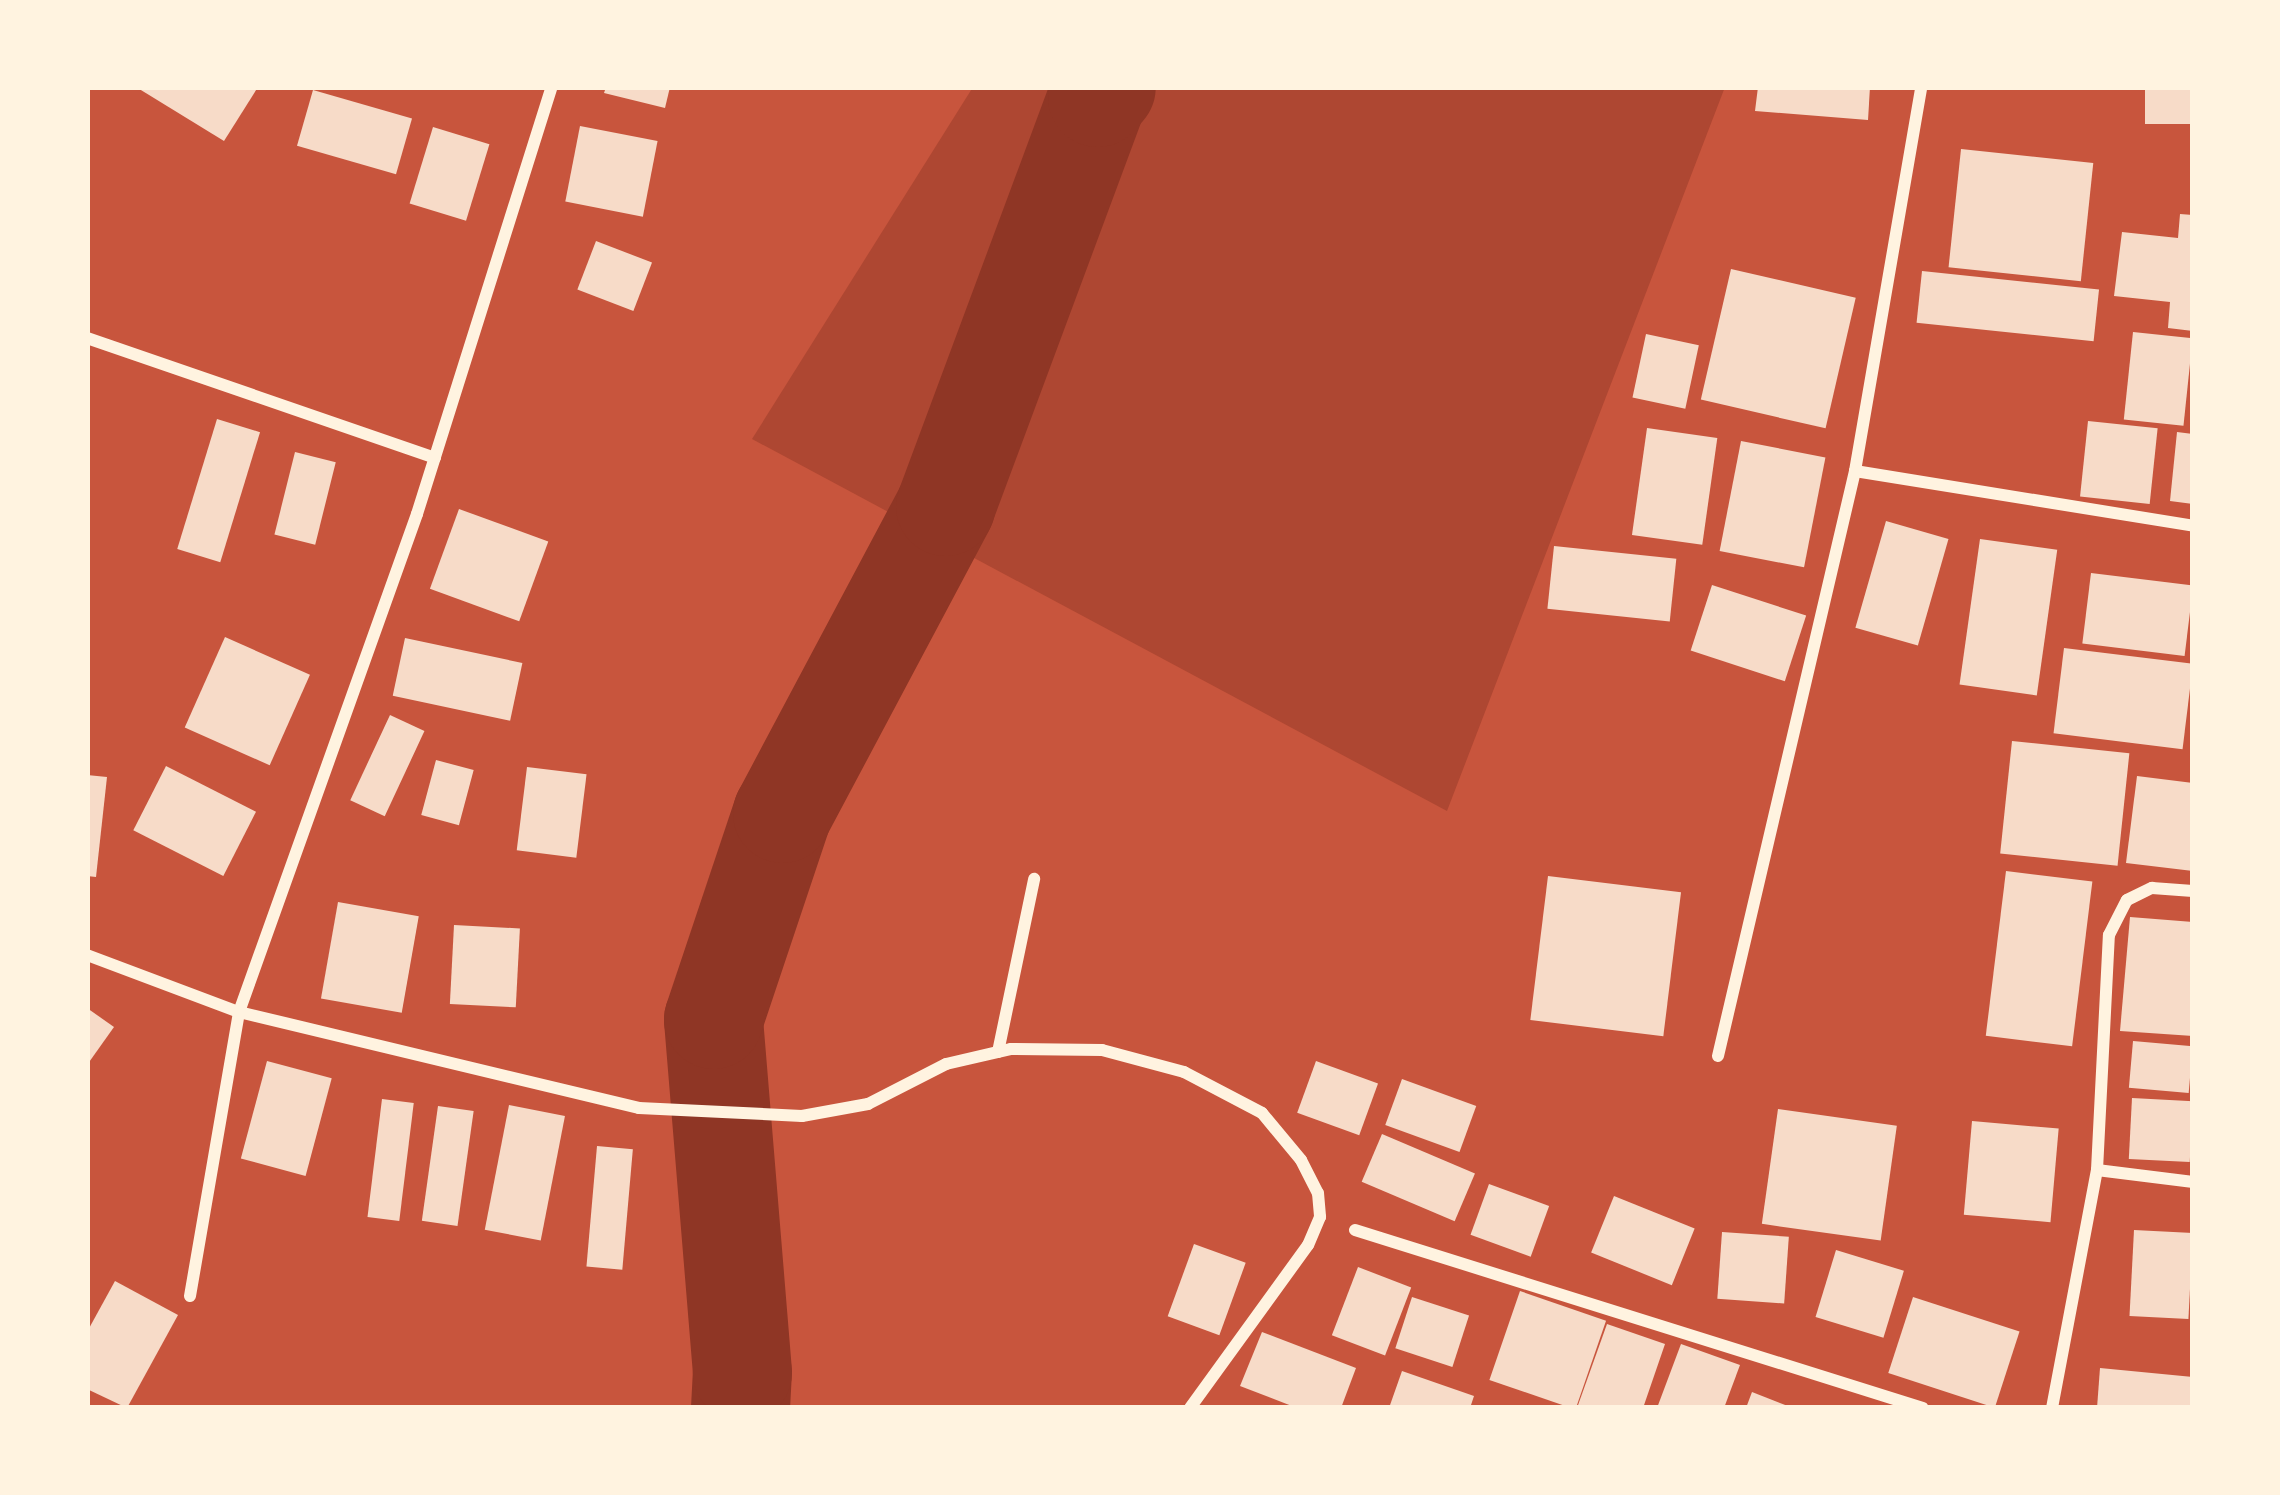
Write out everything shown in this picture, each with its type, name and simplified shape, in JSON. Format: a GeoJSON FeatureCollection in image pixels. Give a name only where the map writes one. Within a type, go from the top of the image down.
{"type":"FeatureCollection","features":[{"type":"Feature","properties":{"kind":"street"},"geometry":{"type":"LineString","coordinates":[[190,1296],[239,1012],[435,458],[552,87]]}},
{"type":"Feature","properties":{"kind":"street"},"geometry":{"type":"LineString","coordinates":[[1718,1056],[1855,471],[1921,87]]}},
{"type":"Feature","properties":{"kind":"street"},"geometry":{"type":"LineString","coordinates":[[87,338],[435,458]]}},
{"type":"Feature","properties":{"kind":"street"},"geometry":{"type":"LineString","coordinates":[[1855,471],[2193,526]]}},
{"type":"Feature","properties":{"kind":"street"},"geometry":{"type":"LineString","coordinates":[[998,1052],[1034,879]]}},
{"type":"Feature","properties":{"kind":"street"},"geometry":{"type":"LineString","coordinates":[[2053,1408],[2097,1170],[2109,934],[2127,900],[2152,888],[2193,891]]}},
{"type":"Feature","properties":{"kind":"street"},"geometry":{"type":"LineString","coordinates":[[87,955],[239,1012],[639,1108],[802,1116],[868,1104],[946,1064],[998,1052],[1102,1050],[1184,1072],[1262,1113],[1301,1160],[1318,1193],[1321,1217],[1308,1245],[1190,1408]]}},
{"type":"Feature","properties":{"kind":"street"},"geometry":{"type":"LineString","coordinates":[[2097,1170],[2193,1182]]}},
{"type":"Feature","properties":{"kind":"street"},"geometry":{"type":"LineString","coordinates":[[1354,1230],[1923,1408]]}},
{"type":"Feature","properties":{"kind":"shaded area"},"geometry":{"type":"Polygon","coordinates":[[[973,87],[1725,87],[1447,811],[752,439],[973,87]]]}},
{"type":"Feature","properties":{"kind":"building"},"geometry":{"type":"Polygon","coordinates":[[[136,87],[258,87],[224,141],[136,87]]]}},
{"type":"Feature","properties":{"kind":"building"},"geometry":{"type":"Polygon","coordinates":[[[606,87],[670,87],[665,108],[604,93],[606,87]]]}},
{"type":"Feature","properties":{"kind":"building"},"geometry":{"type":"Polygon","coordinates":[[[1758,87],[1870,87],[1868,120],[1755,111],[1758,87]]]}},
{"type":"Feature","properties":{"kind":"building"},"geometry":{"type":"Polygon","coordinates":[[[2145,87],[2193,87],[2193,124],[2145,124],[2145,87]]]}},
{"type":"Feature","properties":{"kind":"building"},"geometry":{"type":"Polygon","coordinates":[[[313,90],[412,118],[396,174],[297,146],[313,90]]]}},
{"type":"Feature","properties":{"kind":"building"},"geometry":{"type":"Polygon","coordinates":[[[580,126],[658,141],[643,217],[565,202],[580,126]]]}},
{"type":"Feature","properties":{"kind":"building"},"geometry":{"type":"Polygon","coordinates":[[[433,127],[489,144],[466,221],[410,204],[433,127]]]}},
{"type":"Feature","properties":{"kind":"building"},"geometry":{"type":"Polygon","coordinates":[[[1961,149],[2093,163],[2081,281],[1949,267],[1961,149]]]}},
{"type":"Feature","properties":{"kind":"building"},"geometry":{"type":"Polygon","coordinates":[[[2180,214],[2193,215],[2193,331],[2168,328],[2170,302],[2114,296],[2122,232],[2178,238],[2180,214]]]}},
{"type":"Feature","properties":{"kind":"building"},"geometry":{"type":"Polygon","coordinates":[[[596,241],[652,263],[633,311],[577,290],[596,241]]]}},
{"type":"Feature","properties":{"kind":"building"},"geometry":{"type":"Polygon","coordinates":[[[1731,269],[1856,298],[1826,428],[1701,400],[1731,269]]]}},
{"type":"Feature","properties":{"kind":"building"},"geometry":{"type":"Polygon","coordinates":[[[1922,271],[2099,290],[2094,341],[1917,323],[1922,271]]]}},
{"type":"Feature","properties":{"kind":"building"},"geometry":{"type":"Polygon","coordinates":[[[2133,332],[2193,338],[2183,426],[2124,420],[2133,332]]]}},
{"type":"Feature","properties":{"kind":"building"},"geometry":{"type":"Polygon","coordinates":[[[1646,334],[1699,345],[1685,409],[1632,398],[1646,334]]]}},
{"type":"Feature","properties":{"kind":"building"},"geometry":{"type":"Polygon","coordinates":[[[217,419],[260,432],[220,562],[177,549],[217,419]]]}},
{"type":"Feature","properties":{"kind":"building"},"geometry":{"type":"Polygon","coordinates":[[[2088,421],[2158,428],[2150,504],[2080,497],[2088,421]]]}},
{"type":"Feature","properties":{"kind":"building"},"geometry":{"type":"Polygon","coordinates":[[[1647,428],[1717,438],[1702,545],[1632,535],[1647,428]]]}},
{"type":"Feature","properties":{"kind":"building"},"geometry":{"type":"Polygon","coordinates":[[[2177,432],[2193,434],[2193,504],[2170,501],[2177,432]]]}},
{"type":"Feature","properties":{"kind":"building"},"geometry":{"type":"Polygon","coordinates":[[[1741,441],[1825,457],[1804,567],[1720,551],[1741,441]]]}},
{"type":"Feature","properties":{"kind":"building"},"geometry":{"type":"Polygon","coordinates":[[[295,452],[336,462],[315,545],[274,534],[295,452]]]}},
{"type":"Feature","properties":{"kind":"building"},"geometry":{"type":"Polygon","coordinates":[[[459,509],[548,541],[519,621],[430,589],[459,509]]]}},
{"type":"Feature","properties":{"kind":"building"},"geometry":{"type":"Polygon","coordinates":[[[1886,521],[1948,539],[1918,646],[1855,628],[1886,521]]]}},
{"type":"Feature","properties":{"kind":"building"},"geometry":{"type":"Polygon","coordinates":[[[1980,539],[2057,550],[2037,695],[1960,685],[1980,539]]]}},
{"type":"Feature","properties":{"kind":"building"},"geometry":{"type":"Polygon","coordinates":[[[1554,546],[1676,559],[1670,622],[1547,609],[1554,546]]]}},
{"type":"Feature","properties":{"kind":"building"},"geometry":{"type":"Polygon","coordinates":[[[2091,573],[2193,586],[2185,656],[2082,643],[2091,573]]]}},
{"type":"Feature","properties":{"kind":"building"},"geometry":{"type":"Polygon","coordinates":[[[1712,585],[1806,616],[1785,681],[1691,651],[1712,585]]]}},
{"type":"Feature","properties":{"kind":"building"},"geometry":{"type":"Polygon","coordinates":[[[225,637],[310,675],[270,765],[185,727],[225,637]]]}},
{"type":"Feature","properties":{"kind":"building"},"geometry":{"type":"Polygon","coordinates":[[[405,638],[522,663],[510,721],[393,696],[405,638]]]}},
{"type":"Feature","properties":{"kind":"building"},"geometry":{"type":"Polygon","coordinates":[[[2064,648],[2193,664],[2183,749],[2054,733],[2064,648]]]}},
{"type":"Feature","properties":{"kind":"building"},"geometry":{"type":"Polygon","coordinates":[[[390,715],[424,731],[385,816],[350,800],[390,715]]]}},
{"type":"Feature","properties":{"kind":"building"},"geometry":{"type":"Polygon","coordinates":[[[2012,741],[2129,753],[2118,866],[2000,853],[2012,741]]]}},
{"type":"Feature","properties":{"kind":"building"},"geometry":{"type":"Polygon","coordinates":[[[436,760],[474,770],[459,825],[421,815],[436,760]]]}},
{"type":"Feature","properties":{"kind":"building"},"geometry":{"type":"Polygon","coordinates":[[[166,766],[256,812],[223,876],[133,830],[166,766]]]}},
{"type":"Feature","properties":{"kind":"building"},"geometry":{"type":"Polygon","coordinates":[[[527,767],[587,774],[576,858],[517,850],[527,767]]]}},
{"type":"Feature","properties":{"kind":"building"},"geometry":{"type":"Polygon","coordinates":[[[87,775],[107,777],[96,877],[87,876],[87,775]]]}},
{"type":"Feature","properties":{"kind":"building"},"geometry":{"type":"Polygon","coordinates":[[[2137,776],[2193,783],[2193,871],[2126,863],[2137,776]]]}},
{"type":"Feature","properties":{"kind":"building"},"geometry":{"type":"Polygon","coordinates":[[[2006,871],[2092,882],[2072,1046],[1986,1036],[2006,871]]]}},
{"type":"Feature","properties":{"kind":"building"},"geometry":{"type":"Polygon","coordinates":[[[1548,876],[1681,892],[1663,1036],[1530,1020],[1548,876]]]}},
{"type":"Feature","properties":{"kind":"building"},"geometry":{"type":"Polygon","coordinates":[[[338,902],[419,916],[402,1013],[321,999],[338,902]]]}},
{"type":"Feature","properties":{"kind":"building"},"geometry":{"type":"Polygon","coordinates":[[[2130,917],[2193,922],[2193,1036],[2120,1031],[2130,917]]]}},
{"type":"Feature","properties":{"kind":"building"},"geometry":{"type":"Polygon","coordinates":[[[454,925],[520,928],[516,1007],[450,1004],[454,925]]]}},
{"type":"Feature","properties":{"kind":"building"},"geometry":{"type":"Polygon","coordinates":[[[87,1008],[114,1027],[87,1065],[87,1008]]]}},
{"type":"Feature","properties":{"kind":"building"},"geometry":{"type":"Polygon","coordinates":[[[2133,1041],[2193,1046],[2189,1093],[2129,1088],[2133,1041]]]}},
{"type":"Feature","properties":{"kind":"building"},"geometry":{"type":"Polygon","coordinates":[[[267,1061],[332,1078],[306,1176],[241,1159],[267,1061]]]}},
{"type":"Feature","properties":{"kind":"building"},"geometry":{"type":"Polygon","coordinates":[[[1316,1061],[1378,1084],[1359,1135],[1297,1113],[1316,1061]]]}},
{"type":"Feature","properties":{"kind":"building"},"geometry":{"type":"Polygon","coordinates":[[[1402,1079],[1476,1106],[1459,1152],[1385,1125],[1402,1079]]]}},
{"type":"Feature","properties":{"kind":"building"},"geometry":{"type":"Polygon","coordinates":[[[2132,1098],[2193,1101],[2190,1162],[2129,1159],[2132,1098]]]}},
{"type":"Feature","properties":{"kind":"building"},"geometry":{"type":"Polygon","coordinates":[[[382,1099],[414,1103],[399,1221],[367,1217],[382,1099]]]}},
{"type":"Feature","properties":{"kind":"building"},"geometry":{"type":"Polygon","coordinates":[[[509,1105],[565,1116],[541,1241],[485,1230],[509,1105]]]}},
{"type":"Feature","properties":{"kind":"building"},"geometry":{"type":"Polygon","coordinates":[[[438,1106],[474,1111],[458,1226],[422,1221],[438,1106]]]}},
{"type":"Feature","properties":{"kind":"building"},"geometry":{"type":"Polygon","coordinates":[[[1778,1109],[1897,1126],[1881,1241],[1762,1224],[1778,1109]]]}},
{"type":"Feature","properties":{"kind":"building"},"geometry":{"type":"Polygon","coordinates":[[[1972,1121],[2059,1129],[2050,1222],[1964,1215],[1972,1121]]]}},
{"type":"Feature","properties":{"kind":"building"},"geometry":{"type":"Polygon","coordinates":[[[1382,1134],[1475,1173],[1455,1221],[1362,1182],[1382,1134]]]}},
{"type":"Feature","properties":{"kind":"building"},"geometry":{"type":"Polygon","coordinates":[[[597,1146],[633,1149],[622,1270],[586,1267],[597,1146]]]}},
{"type":"Feature","properties":{"kind":"building"},"geometry":{"type":"Polygon","coordinates":[[[1489,1184],[1549,1206],[1531,1257],[1471,1235],[1489,1184]]]}},
{"type":"Feature","properties":{"kind":"building"},"geometry":{"type":"Polygon","coordinates":[[[1614,1196],[1695,1229],[1672,1285],[1591,1253],[1614,1196]]]}},
{"type":"Feature","properties":{"kind":"building"},"geometry":{"type":"Polygon","coordinates":[[[2134,1230],[2193,1233],[2188,1319],[2129,1316],[2134,1230]]]}},
{"type":"Feature","properties":{"kind":"building"},"geometry":{"type":"Polygon","coordinates":[[[1722,1232],[1789,1237],[1784,1304],[1717,1299],[1722,1232]]]}},
{"type":"Feature","properties":{"kind":"building"},"geometry":{"type":"Polygon","coordinates":[[[1194,1244],[1246,1263],[1219,1335],[1168,1316],[1194,1244]]]}},
{"type":"Feature","properties":{"kind":"building"},"geometry":{"type":"Polygon","coordinates":[[[1836,1250],[1904,1271],[1883,1338],[1816,1317],[1836,1250]]]}},
{"type":"Feature","properties":{"kind":"building"},"geometry":{"type":"Polygon","coordinates":[[[1358,1267],[1411,1287],[1385,1356],[1332,1335],[1358,1267]]]}},
{"type":"Feature","properties":{"kind":"building"},"geometry":{"type":"Polygon","coordinates":[[[115,1281],[178,1315],[127,1408],[87,1389],[87,1332],[115,1281]]]}},
{"type":"Feature","properties":{"kind":"building"},"geometry":{"type":"Polygon","coordinates":[[[1520,1291],[1606,1321],[1576,1408],[1489,1380],[1520,1291]]]}},
{"type":"Feature","properties":{"kind":"building"},"geometry":{"type":"Polygon","coordinates":[[[1412,1297],[1469,1316],[1452,1367],[1395,1348],[1412,1297]]]}},
{"type":"Feature","properties":{"kind":"building"},"geometry":{"type":"Polygon","coordinates":[[[1913,1297],[2020,1332],[1995,1408],[1888,1373],[1913,1297]]]}},
{"type":"Feature","properties":{"kind":"building"},"geometry":{"type":"Polygon","coordinates":[[[1607,1324],[1665,1344],[1643,1408],[1577,1408],[1607,1324]]]}},
{"type":"Feature","properties":{"kind":"building"},"geometry":{"type":"Polygon","coordinates":[[[1262,1332],[1356,1368],[1341,1408],[1297,1408],[1240,1386],[1262,1332]]]}},
{"type":"Feature","properties":{"kind":"building"},"geometry":{"type":"Polygon","coordinates":[[[1681,1344],[1740,1365],[1724,1408],[1657,1408],[1681,1344]]]}},
{"type":"Feature","properties":{"kind":"building"},"geometry":{"type":"Polygon","coordinates":[[[2100,1368],[2193,1377],[2193,1408],[2097,1408],[2100,1368]]]}},
{"type":"Feature","properties":{"kind":"building"},"geometry":{"type":"Polygon","coordinates":[[[1402,1371],[1474,1396],[1470,1408],[1389,1408],[1402,1371]]]}},
{"type":"Feature","properties":{"kind":"building"},"geometry":{"type":"Polygon","coordinates":[[[1752,1392],[1793,1408],[1746,1408],[1752,1392]]]}},
{"type":"Feature","properties":{"kind":"waterway"},"geometry":{"type":"LineString","coordinates":[[740,1408],[742,1372],[713,1019],[782,813],[945,506],[1097,97],[1106,87]]}}]}
